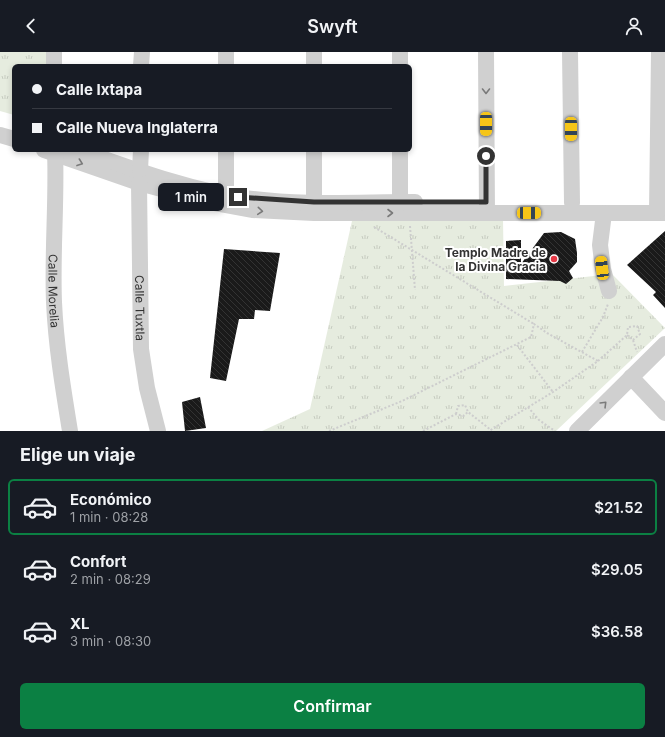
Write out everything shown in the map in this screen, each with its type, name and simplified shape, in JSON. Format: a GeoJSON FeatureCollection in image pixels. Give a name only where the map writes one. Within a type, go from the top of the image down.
{"type":"FeatureCollection","features":[{"type":"Feature","properties":{"kind":"street"},"geometry":{"type":"LineString","coordinates":[[54,52],[54,64]]}},
{"type":"Feature","properties":{"kind":"street"},"geometry":{"type":"LineString","coordinates":[[142,52],[142,64]]}},
{"type":"Feature","properties":{"kind":"street"},"geometry":{"type":"LineString","coordinates":[[226,52],[226,64]]}},
{"type":"Feature","properties":{"kind":"street"},"geometry":{"type":"LineString","coordinates":[[314,52],[314,64]]}},
{"type":"Feature","properties":{"kind":"street"},"geometry":{"type":"LineString","coordinates":[[400,52],[400,64]]}},
{"type":"Feature","properties":{"kind":"street"},"geometry":{"type":"LineString","coordinates":[[486,52],[487,208]]}},
{"type":"Feature","properties":{"kind":"street"},"geometry":{"type":"LineString","coordinates":[[570,52],[572,203]]}},
{"type":"Feature","properties":{"kind":"street"},"geometry":{"type":"LineString","coordinates":[[659,52],[661,208]]}},
{"type":"Feature","properties":{"kind":"street"},"geometry":{"type":"LineString","coordinates":[[0,124],[12,127]]}},
{"type":"Feature","properties":{"kind":"street"},"geometry":{"type":"LineString","coordinates":[[0,135],[12,139]]}},
{"type":"Feature","properties":{"kind":"street","name":"Calle Morelia"},"geometry":{"type":"LineString","coordinates":[[51,152],[55,322],[59,371],[70,431]]}},
{"type":"Feature","properties":{"kind":"street"},"geometry":{"type":"LineString","coordinates":[[54,152],[239,208],[265,212],[314,208],[487,208],[604,213],[661,208]]}},
{"type":"Feature","properties":{"kind":"street"},"geometry":{"type":"LineString","coordinates":[[84,152],[140,177],[226,194],[356,213],[405,208]]}},
{"type":"Feature","properties":{"kind":"street","name":"Calle Tuxtla"},"geometry":{"type":"LineString","coordinates":[[141,152],[142,349],[147,388],[158,431]]}},
{"type":"Feature","properties":{"kind":"street"},"geometry":{"type":"LineString","coordinates":[[226,152],[226,194]]}},
{"type":"Feature","properties":{"kind":"street"},"geometry":{"type":"LineString","coordinates":[[314,152],[314,208]]}},
{"type":"Feature","properties":{"kind":"street"},"geometry":{"type":"LineString","coordinates":[[400,152],[405,208]]}},
{"type":"Feature","properties":{"kind":"street"},"geometry":{"type":"LineString","coordinates":[[487,208],[572,203],[661,208]]}},
{"type":"Feature","properties":{"kind":"street"},"geometry":{"type":"LineString","coordinates":[[604,213],[600,244],[602,268],[610,291]]}},
{"type":"Feature","properties":{"kind":"street"},"geometry":{"type":"LineString","coordinates":[[577,431],[665,344]]}},
{"type":"Feature","properties":{"kind":"street"},"geometry":{"type":"LineString","coordinates":[[631,377],[665,413]]}},
{"type":"Feature","properties":{"kind":"path"},"geometry":{"type":"LineString","coordinates":[[405,208],[415,290]]}},
{"type":"Feature","properties":{"kind":"path"},"geometry":{"type":"LineString","coordinates":[[356,213],[356,217],[547,333],[598,361]]}},
{"type":"Feature","properties":{"kind":"path"},"geometry":{"type":"LineString","coordinates":[[582,352],[603,317],[610,298],[610,291]]}},
{"type":"Feature","properties":{"kind":"path"},"geometry":{"type":"LineString","coordinates":[[329,431],[402,401],[473,365],[517,345],[531,337],[534,324]]}},
{"type":"Feature","properties":{"kind":"path"},"geometry":{"type":"LineString","coordinates":[[456,414],[458,406],[465,405],[468,412],[490,430],[553,392],[598,361],[627,335],[628,327],[637,326],[640,334],[633,340],[627,335]]}},
{"type":"Feature","properties":{"kind":"path"},"geometry":{"type":"LineString","coordinates":[[517,345],[553,392]]}},
{"type":"Feature","properties":{"kind":"path"},"geometry":{"type":"LineString","coordinates":[[528,407],[539,420],[555,431]]}},
{"type":"Feature","properties":{"kind":"path"},"geometry":{"type":"LineString","coordinates":[[423,431],[456,414],[463,416],[468,412]]}},
{"type":"Feature","properties":{"kind":"green space"},"geometry":{"type":"Polygon","coordinates":[[[0,52],[47,52],[48,64],[12,64],[12,114],[0,111],[0,52]]]}},
{"type":"Feature","properties":{"kind":"green space"},"geometry":{"type":"Polygon","coordinates":[[[503,219],[504,286],[612,274],[665,328],[556,431],[262,431],[310,409],[352,221],[503,219]]]}},
{"type":"Feature","properties":{"kind":"building"},"geometry":{"type":"Polygon","coordinates":[[[665,231],[665,308],[653,295],[656,292],[627,265],[665,231]]]}},
{"type":"Feature","properties":{"kind":"building","name":"Templo Madre de la Divina Gracia"},"geometry":{"type":"Polygon","coordinates":[[[561,232],[575,239],[577,253],[577,262],[569,271],[573,278],[566,284],[560,281],[506,279],[506,241],[521,240],[521,264],[544,233],[561,232]]]}},
{"type":"Feature","properties":{"kind":"building"},"geometry":{"type":"Polygon","coordinates":[[[224,249],[280,253],[270,311],[255,310],[254,319],[239,319],[226,381],[210,378],[224,249]]]}},
{"type":"Feature","properties":{"kind":"building"},"geometry":{"type":"Polygon","coordinates":[[[200,397],[206,428],[185,431],[182,402],[200,397]]]}},
{"type":"Feature","properties":{"kind":"place","name":"Templo Madre de la Divina Gracia"},"geometry":{"type":"Point","coordinates":[554,259]}},
{"type":"Feature","properties":{"kind":"route"},"geometry":{"type":"LineString","coordinates":[[238,197],[261,200],[314,202],[486,202],[486,156]]}}]}
